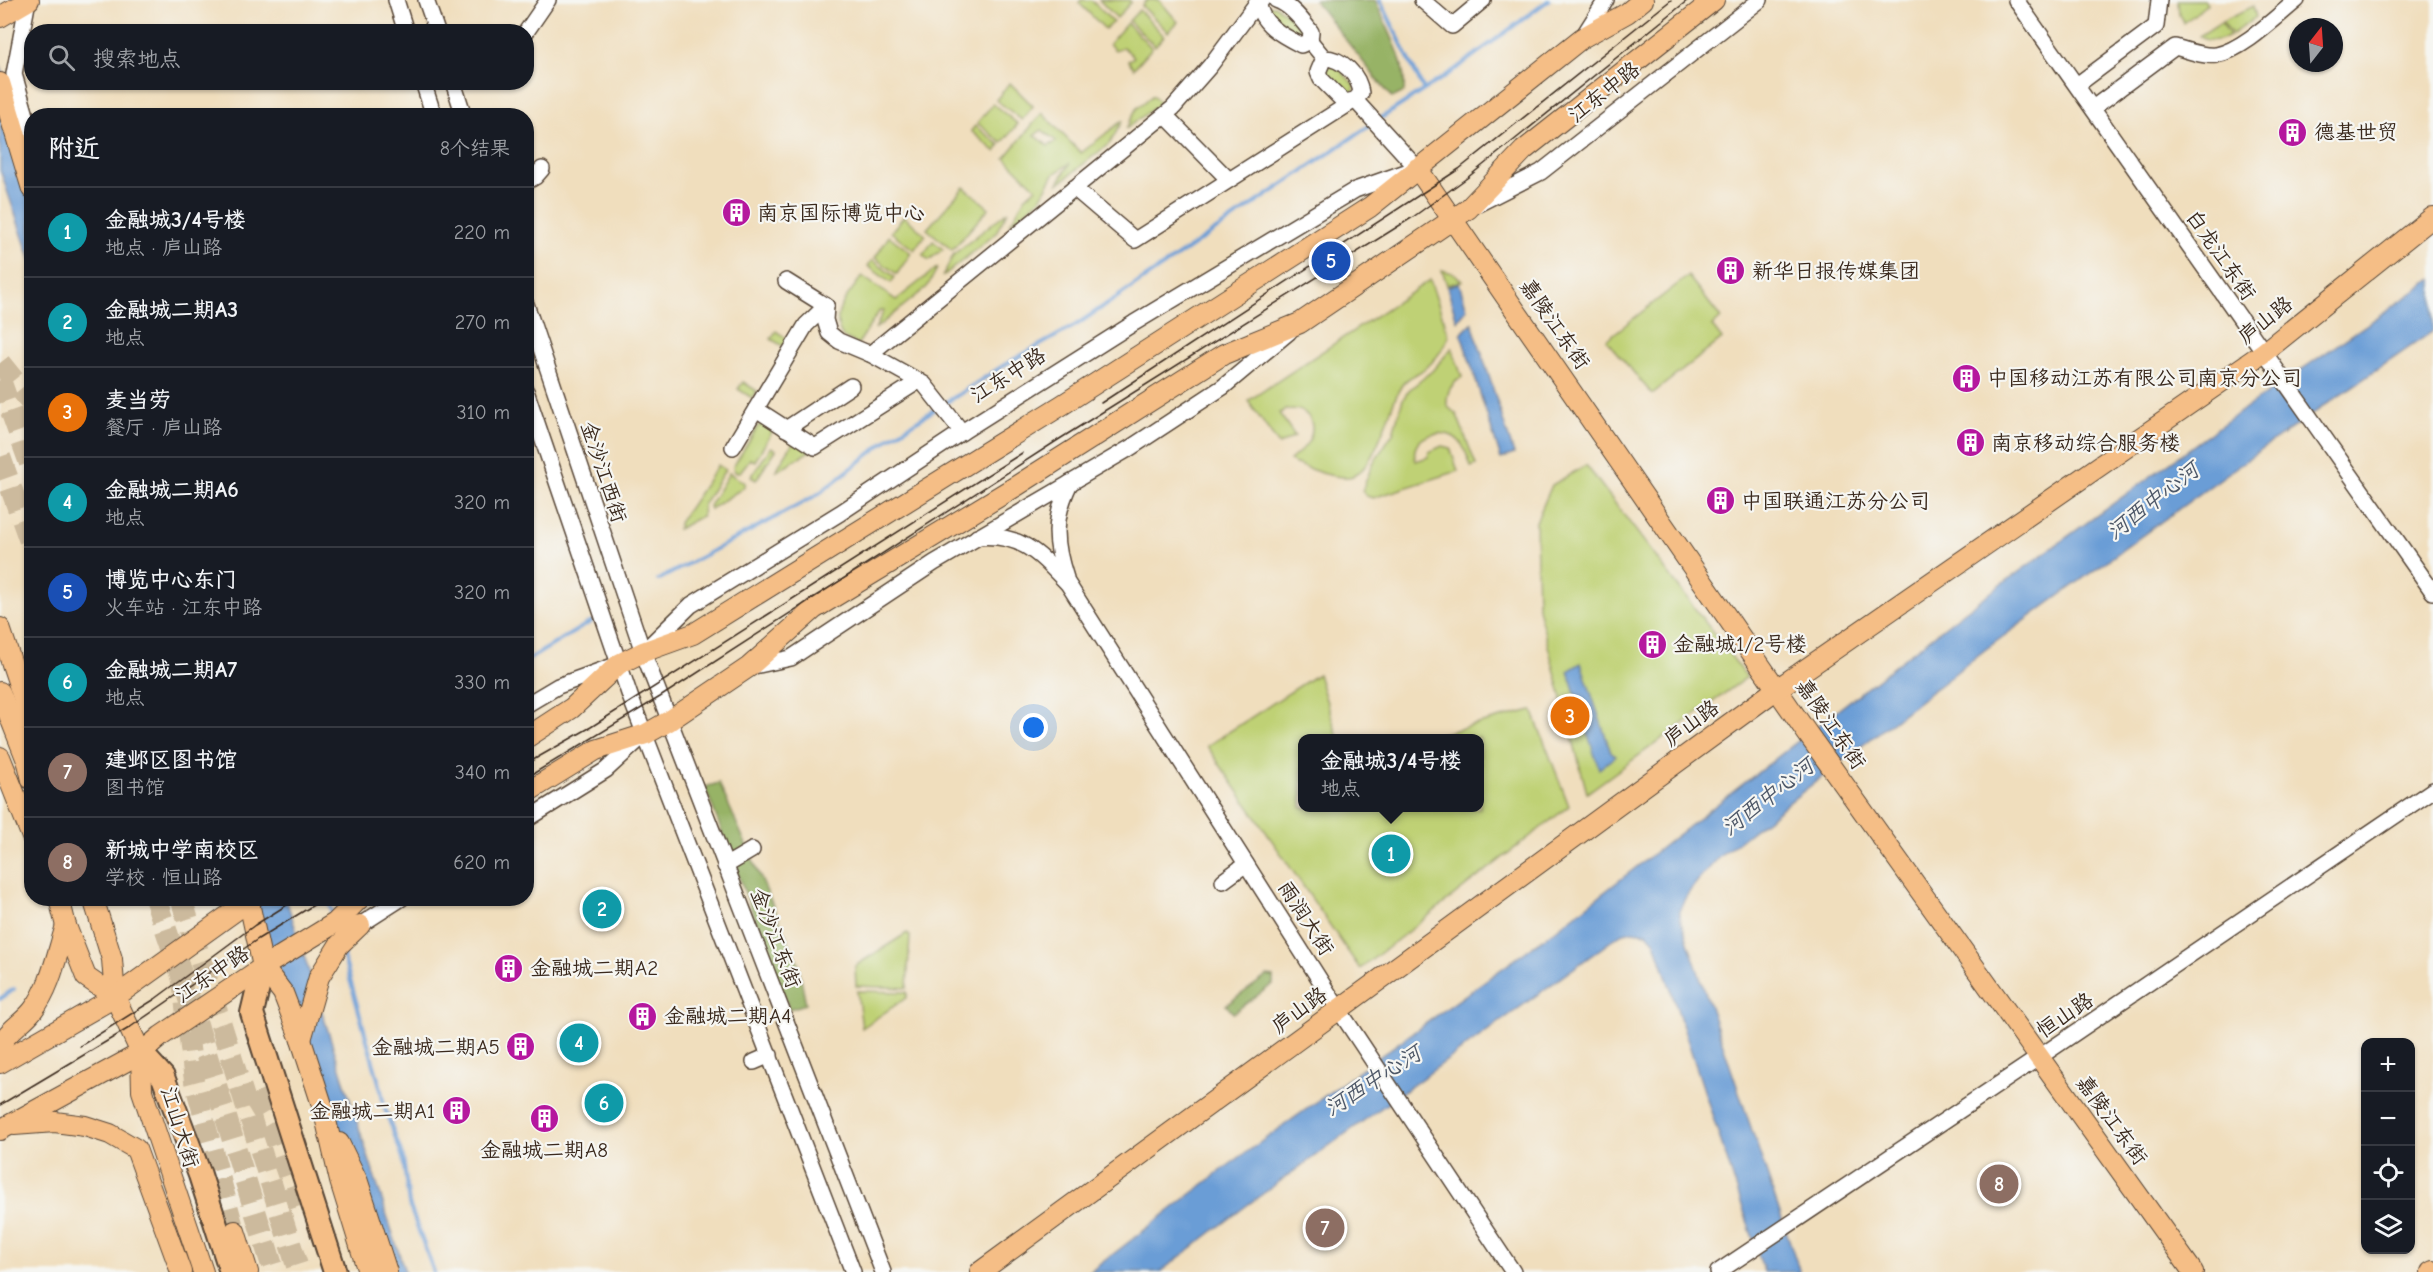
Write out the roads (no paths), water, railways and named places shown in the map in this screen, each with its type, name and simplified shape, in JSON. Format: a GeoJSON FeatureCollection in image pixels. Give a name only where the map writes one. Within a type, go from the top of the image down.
{"type":"FeatureCollection","features":[{"type":"Feature","properties":{"kind":"highway"},"geometry":{"type":"LineString","coordinates":[[263,967],[252,1013],[335,1272]]}},
{"type":"Feature","properties":{"kind":"highway"},"geometry":{"type":"LineString","coordinates":[[141,1053],[163,1077],[200,1175],[231,1272]]}},
{"type":"Feature","properties":{"kind":"highway"},"geometry":{"type":"LineString","coordinates":[[301,1212],[321,1272]]}},
{"type":"Feature","properties":{"kind":"main road"},"geometry":{"type":"LineString","coordinates":[[0,17],[28,0]]}},
{"type":"Feature","properties":{"kind":"main road","name":"江东中路"},"geometry":{"type":"LineString","coordinates":[[534,733],[572,708],[619,664],[643,652],[693,634],[1062,405],[1370,207],[1582,38],[1627,14],[1643,0]]}},
{"type":"Feature","properties":{"kind":"main road","name":"江东中路"},"geometry":{"type":"LineString","coordinates":[[534,788],[597,750],[646,734],[669,721],[749,667],[814,609],[1018,485],[1224,354],[1300,323],[1460,214],[1524,150],[1714,0]]}},
{"type":"Feature","properties":{"kind":"main road"},"geometry":{"type":"LineString","coordinates":[[0,83],[24,162]]}},
{"type":"Feature","properties":{"kind":"main road","name":"嘉陵江东街"},"geometry":{"type":"LineString","coordinates":[[1417,168],[1460,214],[1807,733],[2038,1059],[2193,1272]]}},
{"type":"Feature","properties":{"kind":"main road","name":"庐山路"},"geometry":{"type":"LineString","coordinates":[[980,1272],[1777,689],[2263,353],[2433,217]]}},
{"type":"Feature","properties":{"kind":"main road"},"geometry":{"type":"LineString","coordinates":[[0,628],[24,700]]}},
{"type":"Feature","properties":{"kind":"main road"},"geometry":{"type":"LineString","coordinates":[[0,692],[24,753]]}},
{"type":"Feature","properties":{"kind":"main road"},"geometry":{"type":"LineString","coordinates":[[0,757],[24,817]]}},
{"type":"Feature","properties":{"kind":"main road"},"geometry":{"type":"LineString","coordinates":[[61,906],[66,926],[87,977],[115,997]]}},
{"type":"Feature","properties":{"kind":"main road"},"geometry":{"type":"LineString","coordinates":[[95,906],[112,959],[115,997]]}},
{"type":"Feature","properties":{"kind":"main road"},"geometry":{"type":"LineString","coordinates":[[0,1063],[115,997],[239,906]]}},
{"type":"Feature","properties":{"kind":"main road"},"geometry":{"type":"LineString","coordinates":[[250,906],[263,967],[283,993],[301,1040],[368,1272]]}},
{"type":"Feature","properties":{"kind":"main road","name":"江东中路"},"geometry":{"type":"LineString","coordinates":[[3,1128],[141,1053],[161,1036],[263,967],[335,923],[352,906]]}},
{"type":"Feature","properties":{"kind":"main road"},"geometry":{"type":"LineString","coordinates":[[301,1040],[319,977],[339,945],[360,925]]}},
{"type":"Feature","properties":{"kind":"main road"},"geometry":{"type":"LineString","coordinates":[[0,1045],[4,1037],[33,1010],[45,989],[66,926]]}},
{"type":"Feature","properties":{"kind":"main road","name":"江山大街"},"geometry":{"type":"LineString","coordinates":[[115,997],[141,1053],[142,1091],[203,1272]]}},
{"type":"Feature","properties":{"kind":"main road"},"geometry":{"type":"LineString","coordinates":[[322,1108],[358,1182],[387,1272]]}},
{"type":"Feature","properties":{"kind":"main road"},"geometry":{"type":"LineString","coordinates":[[3,1128],[55,1122],[85,1126],[110,1134],[136,1149],[181,1272]]}},
{"type":"Feature","properties":{"kind":"main road"},"geometry":{"type":"LineString","coordinates":[[235,1231],[248,1272]]}},
{"type":"Feature","properties":{"kind":"street"},"geometry":{"type":"LineString","coordinates":[[24,108],[14,74],[28,0]]}},
{"type":"Feature","properties":{"kind":"street"},"geometry":{"type":"LineString","coordinates":[[396,0],[404,24]]}},
{"type":"Feature","properties":{"kind":"street"},"geometry":{"type":"LineString","coordinates":[[426,0],[434,24]]}},
{"type":"Feature","properties":{"kind":"street"},"geometry":{"type":"LineString","coordinates":[[532,24],[548,0]]}},
{"type":"Feature","properties":{"kind":"street"},"geometry":{"type":"LineString","coordinates":[[1260,0],[1258,11],[1265,21],[1301,45],[1310,41]]}},
{"type":"Feature","properties":{"kind":"street"},"geometry":{"type":"LineString","coordinates":[[870,354],[1165,115],[1210,66],[1260,0]]}},
{"type":"Feature","properties":{"kind":"street"},"geometry":{"type":"LineString","coordinates":[[1074,189],[1135,240],[1355,100],[1361,93],[1360,82],[1341,62],[1324,57],[1310,41],[1311,32],[1304,22],[1276,0]]}},
{"type":"Feature","properties":{"kind":"street"},"geometry":{"type":"LineString","coordinates":[[1422,0],[1452,26],[1483,0]]}},
{"type":"Feature","properties":{"kind":"street"},"geometry":{"type":"LineString","coordinates":[[1582,38],[1606,0]]}},
{"type":"Feature","properties":{"kind":"street","name":"江东中路"},"geometry":{"type":"LineString","coordinates":[[1460,214],[1541,172],[1760,0]]}},
{"type":"Feature","properties":{"kind":"street","name":"白龙江东街"},"geometry":{"type":"LineString","coordinates":[[2016,0],[2433,592]]}},
{"type":"Feature","properties":{"kind":"street"},"geometry":{"type":"LineString","coordinates":[[2077,85],[2156,26],[2159,0]]}},
{"type":"Feature","properties":{"kind":"street"},"geometry":{"type":"LineString","coordinates":[[2093,108],[2175,47],[2194,53],[2215,55],[2244,41],[2297,0]]}},
{"type":"Feature","properties":{"kind":"street"},"geometry":{"type":"LineString","coordinates":[[1324,57],[1318,72],[1321,80],[1344,102],[1355,100]]}},
{"type":"Feature","properties":{"kind":"street"},"geometry":{"type":"LineString","coordinates":[[426,90],[431,108]]}},
{"type":"Feature","properties":{"kind":"street"},"geometry":{"type":"LineString","coordinates":[[458,90],[462,108]]}},
{"type":"Feature","properties":{"kind":"street"},"geometry":{"type":"LineString","coordinates":[[1355,100],[1417,168]]}},
{"type":"Feature","properties":{"kind":"street"},"geometry":{"type":"LineString","coordinates":[[1165,115],[1228,179]]}},
{"type":"Feature","properties":{"kind":"street","name":"江东中路"},"geometry":{"type":"LineString","coordinates":[[643,652],[691,605],[840,513],[962,432],[1134,323],[1354,190],[1417,168]]}},
{"type":"Feature","properties":{"kind":"street"},"geometry":{"type":"LineString","coordinates":[[534,178],[542,169]]}},
{"type":"Feature","properties":{"kind":"street"},"geometry":{"type":"LineString","coordinates":[[786,281],[826,306]]}},
{"type":"Feature","properties":{"kind":"street"},"geometry":{"type":"LineString","coordinates":[[826,306],[825,320],[829,333],[839,341],[870,354],[924,384],[962,432]]}},
{"type":"Feature","properties":{"kind":"street"},"geometry":{"type":"LineString","coordinates":[[733,447],[806,325],[826,306]]}},
{"type":"Feature","properties":{"kind":"street","name":"江东中路"},"geometry":{"type":"LineString","coordinates":[[749,667],[791,658],[892,590],[977,537],[1130,448],[1223,387],[1300,323]]}},
{"type":"Feature","properties":{"kind":"street","name":"金沙江西街"},"geometry":{"type":"LineString","coordinates":[[534,328],[643,652]]}},
{"type":"Feature","properties":{"kind":"street"},"geometry":{"type":"LineString","coordinates":[[756,409],[815,447],[919,381]]}},
{"type":"Feature","properties":{"kind":"street"},"geometry":{"type":"LineString","coordinates":[[786,429],[851,386]]}},
{"type":"Feature","properties":{"kind":"street"},"geometry":{"type":"LineString","coordinates":[[534,414],[619,664],[770,1055],[775,1087],[853,1272]]}},
{"type":"Feature","properties":{"kind":"street"},"geometry":{"type":"LineString","coordinates":[[1068,584],[1059,558],[1056,523],[1060,502],[1070,483]]}},
{"type":"Feature","properties":{"kind":"street"},"geometry":{"type":"LineString","coordinates":[[977,537],[996,535],[1027,545],[1068,584]]}},
{"type":"Feature","properties":{"kind":"street","name":"雨润大街"},"geometry":{"type":"LineString","coordinates":[[1068,584],[1339,1010],[1402,1102],[1512,1272]]}},
{"type":"Feature","properties":{"kind":"street","name":"金沙江东街"},"geometry":{"type":"LineString","coordinates":[[643,652],[883,1272]]}},
{"type":"Feature","properties":{"kind":"street","name":"江东中路"},"geometry":{"type":"LineString","coordinates":[[534,700],[558,686],[619,664]]}},
{"type":"Feature","properties":{"kind":"street"},"geometry":{"type":"LineString","coordinates":[[534,815],[606,770],[646,734]]}},
{"type":"Feature","properties":{"kind":"street","name":"恒山路"},"geometry":{"type":"LineString","coordinates":[[1718,1272],[2038,1059],[2433,790]]}},
{"type":"Feature","properties":{"kind":"street"},"geometry":{"type":"LineString","coordinates":[[725,866],[752,850]]}},
{"type":"Feature","properties":{"kind":"street"},"geometry":{"type":"LineString","coordinates":[[1223,881],[1246,864]]}},
{"type":"Feature","properties":{"kind":"street"},"geometry":{"type":"LineString","coordinates":[[335,923],[360,925],[390,906]]}},
{"type":"Feature","properties":{"kind":"street"},"geometry":{"type":"LineString","coordinates":[[754,1062],[770,1055]]}},
{"type":"Feature","properties":{"kind":"water"},"geometry":{"type":"Polygon","coordinates":[[[0,64],[24,134],[24,240],[0,170],[0,64]]]}},
{"type":"Feature","properties":{"kind":"water","name":"河西中心河"},"geometry":{"type":"Polygon","coordinates":[[[2433,279],[2433,331],[2253,455],[1986,649],[1719,857],[1685,898],[1680,912],[1681,920],[1800,1272],[1764,1272],[1655,942],[1647,933],[1632,931],[1621,934],[1246,1206],[1160,1272],[1090,1272],[1226,1167],[1557,929],[1965,611],[2234,416],[2433,279]]]}},
{"type":"Feature","properties":{"kind":"water"},"geometry":{"type":"Polygon","coordinates":[[[1459,283],[1467,309],[1457,321],[1447,287],[1459,283]]]}},
{"type":"Feature","properties":{"kind":"water"},"geometry":{"type":"Polygon","coordinates":[[[1472,323],[1514,454],[1501,459],[1461,334],[1472,323]]]}},
{"type":"Feature","properties":{"kind":"water"},"geometry":{"type":"Polygon","coordinates":[[[1581,663],[1611,753],[1616,756],[1599,769],[1568,671],[1581,663]]]}},
{"type":"Feature","properties":{"kind":"water"},"geometry":{"type":"Polygon","coordinates":[[[256,906],[288,906],[405,1272],[370,1272],[292,1006],[256,906]]]}},
{"type":"Feature","properties":{"kind":"waterway"},"geometry":{"type":"LineString","coordinates":[[1380,0],[1424,90]]}},
{"type":"Feature","properties":{"kind":"waterway"},"geometry":{"type":"LineString","coordinates":[[1378,120],[1453,71],[1549,0]]}},
{"type":"Feature","properties":{"kind":"waterway"},"geometry":{"type":"LineString","coordinates":[[944,404],[1006,364],[1076,325],[1372,124]]}},
{"type":"Feature","properties":{"kind":"waterway"},"geometry":{"type":"LineString","coordinates":[[658,580],[817,495],[890,438],[937,408]]}},
{"type":"Feature","properties":{"kind":"waterway"},"geometry":{"type":"LineString","coordinates":[[534,656],[592,621]]}},
{"type":"Feature","properties":{"kind":"waterway"},"geometry":{"type":"LineString","coordinates":[[330,906],[333,917]]}},
{"type":"Feature","properties":{"kind":"waterway"},"geometry":{"type":"LineString","coordinates":[[342,951],[384,1106],[403,1158],[409,1204],[434,1272]]}},
{"type":"Feature","properties":{"kind":"waterway"},"geometry":{"type":"LineString","coordinates":[[0,999],[14,989]]}},
{"type":"Feature","properties":{"kind":"tunnel"},"geometry":{"type":"LineString","coordinates":[[0,363],[24,393]]}},
{"type":"Feature","properties":{"kind":"tunnel"},"geometry":{"type":"LineString","coordinates":[[0,380],[24,447]]}},
{"type":"Feature","properties":{"kind":"tunnel"},"geometry":{"type":"LineString","coordinates":[[0,457],[24,524]]}},
{"type":"Feature","properties":{"kind":"tunnel"},"geometry":{"type":"LineString","coordinates":[[158,906],[181,973],[274,1272]]}},
{"type":"Feature","properties":{"kind":"tunnel"},"geometry":{"type":"LineString","coordinates":[[184,906],[299,1272]]}},
{"type":"Feature","properties":{"kind":"tunnel"},"geometry":{"type":"LineString","coordinates":[[181,973],[194,1081],[235,1231]]}},
{"type":"Feature","properties":{"kind":"tunnel"},"geometry":{"type":"LineString","coordinates":[[253,1095],[271,1125],[301,1212]]}},
{"type":"Feature","properties":{"kind":"tram line"},"geometry":{"type":"LineString","coordinates":[[1101,403],[1459,169],[1671,0]]}},
{"type":"Feature","properties":{"kind":"tram line"},"geometry":{"type":"LineString","coordinates":[[534,773],[660,697],[1058,440],[1413,217],[1467,178],[1688,0]]}},
{"type":"Feature","properties":{"kind":"tram line"},"geometry":{"type":"LineString","coordinates":[[534,759],[591,727],[1022,453]]}},
{"type":"Feature","properties":{"kind":"tram line"},"geometry":{"type":"LineString","coordinates":[[80,1046],[155,999],[255,925],[285,906]]}},
{"type":"Feature","properties":{"kind":"tram line"},"geometry":{"type":"LineString","coordinates":[[0,1105],[129,1028],[258,939],[312,906]]}},
{"type":"Feature","properties":{"kind":"place","name":"德基世贸"},"geometry":{"type":"Point","coordinates":[2293,132]}},
{"type":"Feature","properties":{"kind":"place","name":"南京国际博览中心"},"geometry":{"type":"Point","coordinates":[736,213]}},
{"type":"Feature","properties":{"kind":"place","name":"博览中心东门"},"geometry":{"type":"Point","coordinates":[1331,261]}},
{"type":"Feature","properties":{"kind":"place","name":"新华日报传媒集团"},"geometry":{"type":"Point","coordinates":[1731,271]}},
{"type":"Feature","properties":{"kind":"place","name":"中国移动江苏有限公司南京分公司"},"geometry":{"type":"Point","coordinates":[1966,378]}},
{"type":"Feature","properties":{"kind":"place","name":"南京移动综合服务楼"},"geometry":{"type":"Point","coordinates":[1970,443]}},
{"type":"Feature","properties":{"kind":"place","name":"中国联通江苏分公司"},"geometry":{"type":"Point","coordinates":[1720,501]}},
{"type":"Feature","properties":{"kind":"place","name":"金融城1/2号楼"},"geometry":{"type":"Point","coordinates":[1652,644]}},
{"type":"Feature","properties":{"kind":"place","name":"麦当劳"},"geometry":{"type":"Point","coordinates":[1570,716]}},
{"type":"Feature","properties":{"kind":"place","name":"金融城3/4号楼"},"geometry":{"type":"Point","coordinates":[1391,854]}},
{"type":"Feature","properties":{"kind":"place","name":"金融城二期A3"},"geometry":{"type":"Point","coordinates":[602,909]}},
{"type":"Feature","properties":{"kind":"place","name":"金融城二期A2"},"geometry":{"type":"Point","coordinates":[509,968]}},
{"type":"Feature","properties":{"kind":"place","name":"金融城二期A4"},"geometry":{"type":"Point","coordinates":[643,1016]}},
{"type":"Feature","properties":{"kind":"place","name":"金融城二期A6"},"geometry":{"type":"Point","coordinates":[579,1043]}},
{"type":"Feature","properties":{"kind":"place","name":"金融城二期A5"},"geometry":{"type":"Point","coordinates":[521,1047]}},
{"type":"Feature","properties":{"kind":"place","name":"金融城二期A7"},"geometry":{"type":"Point","coordinates":[604,1103]}},
{"type":"Feature","properties":{"kind":"place","name":"金融城二期A1"},"geometry":{"type":"Point","coordinates":[456,1111]}},
{"type":"Feature","properties":{"kind":"place","name":"金融城二期A8"},"geometry":{"type":"Point","coordinates":[544,1119]}},
{"type":"Feature","properties":{"kind":"place","name":"新城中学南校区"},"geometry":{"type":"Point","coordinates":[1999,1184]}},
{"type":"Feature","properties":{"kind":"place","name":"建邺区图书馆"},"geometry":{"type":"Point","coordinates":[1325,1228]}}]}
